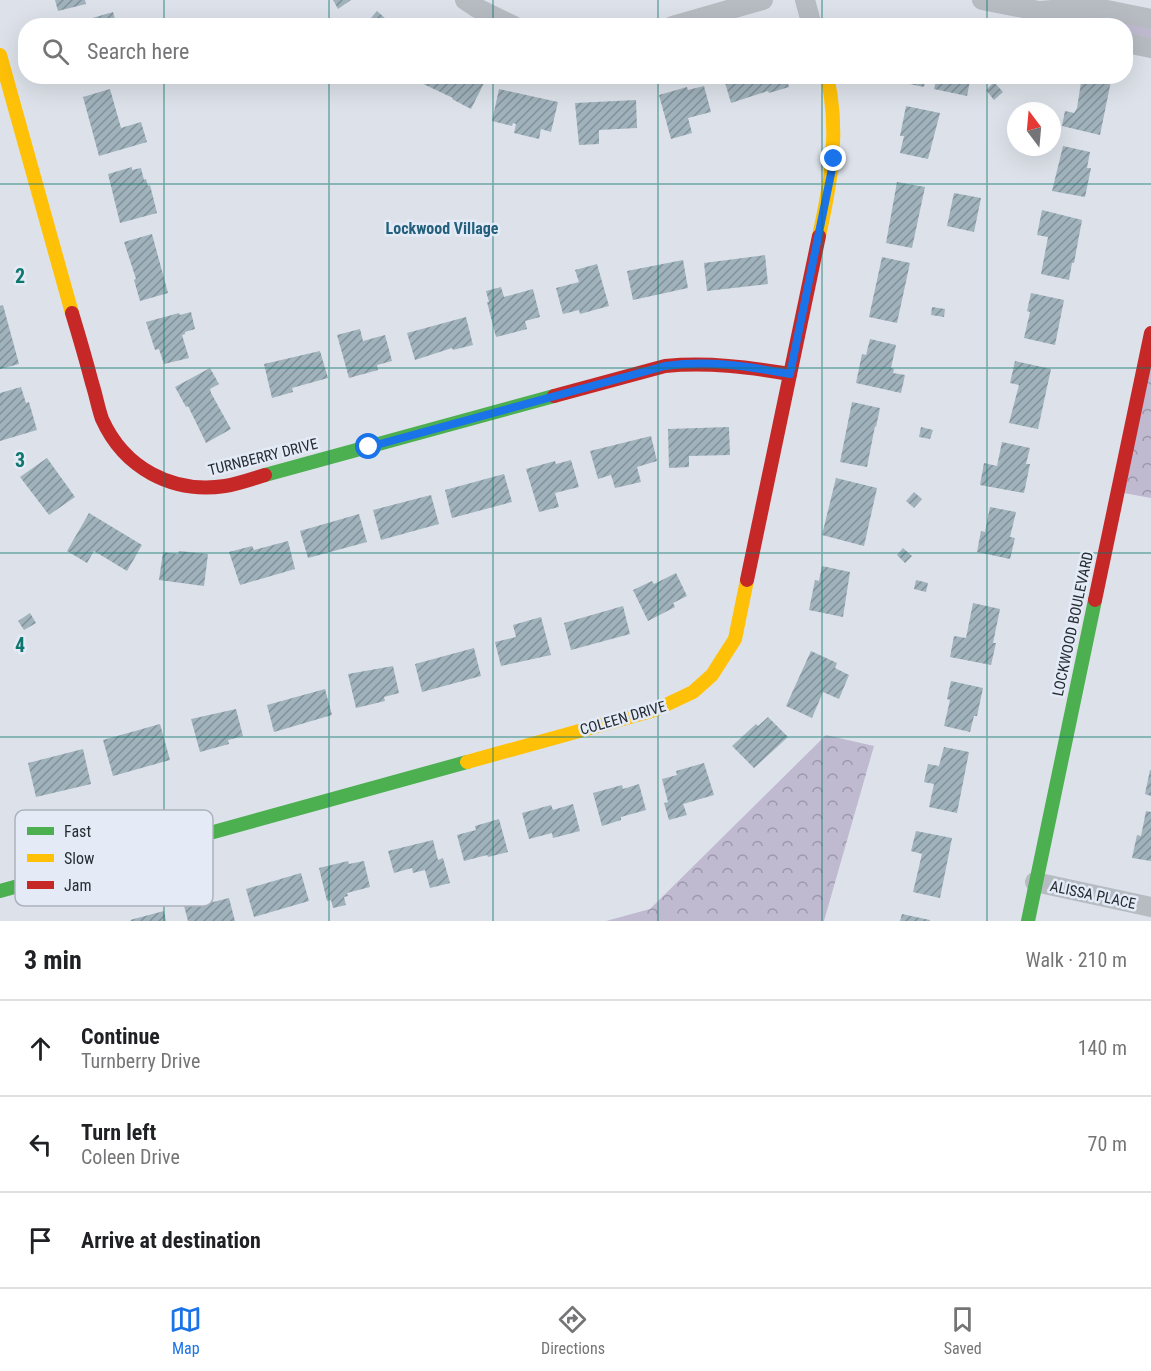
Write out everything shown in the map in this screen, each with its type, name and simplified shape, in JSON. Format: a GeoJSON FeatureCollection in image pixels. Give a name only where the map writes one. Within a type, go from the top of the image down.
{"type":"FeatureCollection","features":[{"type":"Feature","properties":{"kind":"street"},"geometry":{"type":"LineString","coordinates":[[465,0],[498,18]]}},
{"type":"Feature","properties":{"kind":"street"},"geometry":{"type":"LineString","coordinates":[[700,18],[763,0]]}},
{"type":"Feature","properties":{"kind":"street"},"geometry":{"type":"LineString","coordinates":[[805,0],[810,18]]}},
{"type":"Feature","properties":{"kind":"street"},"geometry":{"type":"LineString","coordinates":[[982,0],[1039,11],[1092,7],[1151,19]]}},
{"type":"Feature","properties":{"kind":"street"},"geometry":{"type":"LineString","coordinates":[[1039,11],[1052,18]]}},
{"type":"Feature","properties":{"kind":"street"},"geometry":{"type":"LineString","coordinates":[[1133,45],[1151,48]]}},
{"type":"Feature","properties":{"kind":"street","name":"TURNBERRY DRIVE"},"geometry":{"type":"LineString","coordinates":[[0,55],[102,418],[121,452],[150,476],[171,485],[191,489],[226,486],[665,366],[715,362],[790,374]]}},
{"type":"Feature","properties":{"kind":"street","name":"COLEEN DRIVE"},"geometry":{"type":"LineString","coordinates":[[213,832],[655,710],[684,698],[706,681],[724,661],[735,639],[834,159],[835,115],[829,84]]}},
{"type":"Feature","properties":{"kind":"street","name":"LOCKWOOD BOULEVARD"},"geometry":{"type":"LineString","coordinates":[[1028,921],[1151,333]]}},
{"type":"Feature","properties":{"kind":"street","name":"ALISSA PLACE"},"geometry":{"type":"LineString","coordinates":[[1035,882],[1151,907]]}},
{"type":"Feature","properties":{"kind":"street","name":"COLEEN DRIVE"},"geometry":{"type":"LineString","coordinates":[[0,891],[15,887]]}},
{"type":"Feature","properties":{"kind":"green space"},"geometry":{"type":"Polygon","coordinates":[[[1039,11],[1151,19],[1151,48],[1133,44],[1133,18],[1052,18],[1039,11]]]}},
{"type":"Feature","properties":{"kind":"green space"},"geometry":{"type":"Polygon","coordinates":[[[1151,333],[1151,498],[1118,492],[1151,333]]]}},
{"type":"Feature","properties":{"kind":"green space"},"geometry":{"type":"Polygon","coordinates":[[[826,735],[874,746],[824,921],[606,921],[650,909],[826,735]]]}},
{"type":"Feature","properties":{"kind":"building"},"geometry":{"type":"Polygon","coordinates":[[[55,0],[85,0],[86,4],[58,11],[55,0]]]}},
{"type":"Feature","properties":{"kind":"building"},"geometry":{"type":"Polygon","coordinates":[[[333,0],[351,0],[338,9],[333,0]]]}},
{"type":"Feature","properties":{"kind":"building"},"geometry":{"type":"Polygon","coordinates":[[[377,11],[385,18],[371,18],[377,11]]]}},
{"type":"Feature","properties":{"kind":"building"},"geometry":{"type":"Polygon","coordinates":[[[113,12],[115,18],[92,18],[113,12]]]}},
{"type":"Feature","properties":{"kind":"building"},"geometry":{"type":"Polygon","coordinates":[[[423,84],[484,84],[471,109],[423,84]]]}},
{"type":"Feature","properties":{"kind":"building"},"geometry":{"type":"Polygon","coordinates":[[[725,84],[788,84],[789,87],[731,103],[725,84]]]}},
{"type":"Feature","properties":{"kind":"building"},"geometry":{"type":"Polygon","coordinates":[[[910,84],[925,84],[924,87],[910,84]]]}},
{"type":"Feature","properties":{"kind":"building"},"geometry":{"type":"Polygon","coordinates":[[[935,84],[969,84],[967,96],[934,89],[935,84]]]}},
{"type":"Feature","properties":{"kind":"building"},"geometry":{"type":"Polygon","coordinates":[[[992,84],[996,84],[1003,92],[994,100],[986,90],[992,84]]]}},
{"type":"Feature","properties":{"kind":"building"},"geometry":{"type":"Polygon","coordinates":[[[1081,84],[1110,84],[1100,135],[1062,126],[1065,111],[1074,113],[1081,84]]]}},
{"type":"Feature","properties":{"kind":"building"},"geometry":{"type":"Polygon","coordinates":[[[704,86],[711,112],[688,118],[692,133],[671,139],[659,95],[687,87],[688,90],[704,86]]]}},
{"type":"Feature","properties":{"kind":"building"},"geometry":{"type":"Polygon","coordinates":[[[110,89],[121,128],[141,122],[147,142],[99,156],[83,97],[110,89]]]}},
{"type":"Feature","properties":{"kind":"building"},"geometry":{"type":"Polygon","coordinates":[[[499,89],[558,102],[551,132],[541,129],[539,139],[514,133],[516,124],[513,123],[512,126],[492,121],[499,89]]]}},
{"type":"Feature","properties":{"kind":"building"},"geometry":{"type":"Polygon","coordinates":[[[636,100],[637,128],[599,130],[599,144],[579,145],[575,103],[636,100]]]}},
{"type":"Feature","properties":{"kind":"building"},"geometry":{"type":"Polygon","coordinates":[[[906,106],[940,113],[928,159],[900,153],[904,136],[900,136],[906,106]]]}},
{"type":"Feature","properties":{"kind":"building"},"geometry":{"type":"Polygon","coordinates":[[[1063,146],[1090,152],[1087,168],[1091,168],[1085,197],[1052,191],[1063,146]]]}},
{"type":"Feature","properties":{"kind":"building"},"geometry":{"type":"Polygon","coordinates":[[[132,167],[132,170],[141,168],[144,180],[146,179],[148,186],[150,185],[157,213],[120,223],[108,174],[132,167]]]}},
{"type":"Feature","properties":{"kind":"building"},"geometry":{"type":"Polygon","coordinates":[[[897,182],[925,187],[912,248],[886,243],[897,182]]]}},
{"type":"Feature","properties":{"kind":"building"},"geometry":{"type":"Polygon","coordinates":[[[954,193],[981,198],[974,232],[947,226],[954,193]]]}},
{"type":"Feature","properties":{"kind":"building"},"geometry":{"type":"Polygon","coordinates":[[[1042,210],[1082,220],[1069,280],[1041,274],[1048,237],[1037,235],[1042,210]]]}},
{"type":"Feature","properties":{"kind":"building"},"geometry":{"type":"Polygon","coordinates":[[[152,234],[168,293],[140,301],[134,280],[136,279],[124,242],[152,234]]]}},
{"type":"Feature","properties":{"kind":"building"},"geometry":{"type":"Polygon","coordinates":[[[765,255],[768,284],[707,291],[704,263],[765,255]]]}},
{"type":"Feature","properties":{"kind":"building"},"geometry":{"type":"Polygon","coordinates":[[[882,257],[910,263],[897,323],[869,317],[882,257]]]}},
{"type":"Feature","properties":{"kind":"building"},"geometry":{"type":"Polygon","coordinates":[[[683,260],[688,288],[633,300],[627,271],[683,260]]]}},
{"type":"Feature","properties":{"kind":"building"},"geometry":{"type":"Polygon","coordinates":[[[597,264],[609,306],[580,314],[579,310],[563,314],[556,288],[579,282],[575,270],[597,264]]]}},
{"type":"Feature","properties":{"kind":"building"},"geometry":{"type":"Polygon","coordinates":[[[501,287],[504,297],[533,289],[540,317],[525,321],[527,329],[496,337],[486,291],[501,287]]]}},
{"type":"Feature","properties":{"kind":"building"},"geometry":{"type":"Polygon","coordinates":[[[1031,293],[1064,300],[1055,345],[1024,338],[1030,312],[1027,311],[1031,293]]]}},
{"type":"Feature","properties":{"kind":"building"},"geometry":{"type":"Polygon","coordinates":[[[3,305],[19,364],[0,369],[0,306],[3,305]]]}},
{"type":"Feature","properties":{"kind":"building"},"geometry":{"type":"Polygon","coordinates":[[[932,307],[945,309],[944,317],[931,315],[932,307]]]}},
{"type":"Feature","properties":{"kind":"building"},"geometry":{"type":"Polygon","coordinates":[[[191,312],[195,329],[182,335],[189,358],[164,364],[159,349],[155,350],[146,322],[191,312]]]}},
{"type":"Feature","properties":{"kind":"building"},"geometry":{"type":"Polygon","coordinates":[[[466,317],[473,345],[453,350],[452,348],[415,360],[407,333],[466,317]]]}},
{"type":"Feature","properties":{"kind":"building"},"geometry":{"type":"Polygon","coordinates":[[[360,329],[363,341],[385,335],[392,361],[377,365],[378,370],[349,378],[337,335],[360,329]]]}},
{"type":"Feature","properties":{"kind":"building"},"geometry":{"type":"Polygon","coordinates":[[[870,339],[896,345],[891,368],[894,369],[893,373],[905,375],[901,393],[856,383],[862,354],[866,355],[870,339]]]}},
{"type":"Feature","properties":{"kind":"building"},"geometry":{"type":"Polygon","coordinates":[[[320,351],[328,378],[292,388],[293,392],[272,398],[264,364],[320,351]]]}},
{"type":"Feature","properties":{"kind":"building"},"geometry":{"type":"Polygon","coordinates":[[[1015,361],[1051,369],[1038,429],[1009,423],[1019,385],[1010,383],[1015,361]]]}},
{"type":"Feature","properties":{"kind":"building"},"geometry":{"type":"Polygon","coordinates":[[[210,368],[219,384],[210,389],[211,393],[231,429],[206,443],[188,406],[186,407],[175,387],[210,368]]]}},
{"type":"Feature","properties":{"kind":"building"},"geometry":{"type":"Polygon","coordinates":[[[21,387],[26,403],[29,402],[37,430],[0,441],[0,393],[21,387]]]}},
{"type":"Feature","properties":{"kind":"building"},"geometry":{"type":"Polygon","coordinates":[[[852,402],[880,408],[867,467],[840,462],[852,402]]]}},
{"type":"Feature","properties":{"kind":"building"},"geometry":{"type":"Polygon","coordinates":[[[729,427],[730,455],[689,456],[689,467],[669,468],[668,429],[729,427]]]}},
{"type":"Feature","properties":{"kind":"building"},"geometry":{"type":"Polygon","coordinates":[[[921,427],[933,430],[930,439],[919,437],[921,427]]]}},
{"type":"Feature","properties":{"kind":"building"},"geometry":{"type":"Polygon","coordinates":[[[651,436],[657,461],[637,467],[641,482],[615,488],[611,475],[598,479],[590,451],[651,436]]]}},
{"type":"Feature","properties":{"kind":"building"},"geometry":{"type":"Polygon","coordinates":[[[1002,442],[1030,448],[1026,464],[1030,464],[1024,493],[980,485],[984,463],[997,466],[1002,442]]]}},
{"type":"Feature","properties":{"kind":"building"},"geometry":{"type":"Polygon","coordinates":[[[47,458],[75,497],[49,515],[20,477],[47,458]]]}},
{"type":"Feature","properties":{"kind":"building"},"geometry":{"type":"Polygon","coordinates":[[[571,460],[579,487],[555,493],[559,507],[539,512],[526,469],[555,461],[556,464],[571,460]]]}},
{"type":"Feature","properties":{"kind":"building"},"geometry":{"type":"Polygon","coordinates":[[[504,474],[512,502],[452,518],[445,490],[504,474]]]}},
{"type":"Feature","properties":{"kind":"building"},"geometry":{"type":"Polygon","coordinates":[[[836,478],[877,488],[864,546],[822,535],[836,478]]]}},
{"type":"Feature","properties":{"kind":"building"},"geometry":{"type":"Polygon","coordinates":[[[914,492],[922,499],[914,508],[906,501],[914,492]]]}},
{"type":"Feature","properties":{"kind":"building"},"geometry":{"type":"Polygon","coordinates":[[[431,495],[439,524],[381,540],[373,510],[431,495]]]}},
{"type":"Feature","properties":{"kind":"building"},"geometry":{"type":"Polygon","coordinates":[[[990,507],[1016,512],[1010,537],[1015,538],[1010,559],[977,552],[981,531],[985,532],[990,507]]]}},
{"type":"Feature","properties":{"kind":"building"},"geometry":{"type":"Polygon","coordinates":[[[89,513],[142,545],[127,571],[94,551],[87,563],[67,551],[89,513]]]}},
{"type":"Feature","properties":{"kind":"building"},"geometry":{"type":"Polygon","coordinates":[[[359,514],[367,542],[308,558],[300,531],[359,514]]]}},
{"type":"Feature","properties":{"kind":"building"},"geometry":{"type":"Polygon","coordinates":[[[288,541],[295,569],[240,585],[229,552],[252,546],[254,550],[288,541]]]}},
{"type":"Feature","properties":{"kind":"building"},"geometry":{"type":"Polygon","coordinates":[[[903,548],[912,556],[905,563],[897,555],[903,548]]]}},
{"type":"Feature","properties":{"kind":"building"},"geometry":{"type":"Polygon","coordinates":[[[179,551],[208,554],[204,586],[159,580],[163,552],[178,554],[179,551]]]}},
{"type":"Feature","properties":{"kind":"building"},"geometry":{"type":"Polygon","coordinates":[[[822,566],[850,572],[843,617],[809,610],[815,580],[819,581],[822,566]]]}},
{"type":"Feature","properties":{"kind":"building"},"geometry":{"type":"Polygon","coordinates":[[[676,573],[687,596],[673,603],[675,607],[648,621],[633,590],[652,581],[654,584],[676,573]]]}},
{"type":"Feature","properties":{"kind":"building"},"geometry":{"type":"Polygon","coordinates":[[[916,580],[928,583],[926,592],[914,589],[916,580]]]}},
{"type":"Feature","properties":{"kind":"building"},"geometry":{"type":"Polygon","coordinates":[[[973,603],[1000,609],[991,665],[950,657],[954,636],[966,638],[973,603]]]}},
{"type":"Feature","properties":{"kind":"building"},"geometry":{"type":"Polygon","coordinates":[[[623,606],[630,634],[571,650],[564,623],[623,606]]]}},
{"type":"Feature","properties":{"kind":"building"},"geometry":{"type":"Polygon","coordinates":[[[30,613],[36,623],[24,630],[18,621],[30,613]]]}},
{"type":"Feature","properties":{"kind":"building"},"geometry":{"type":"Polygon","coordinates":[[[541,617],[551,655],[501,666],[495,642],[516,637],[513,625],[541,617]]]}},
{"type":"Feature","properties":{"kind":"building"},"geometry":{"type":"Polygon","coordinates":[[[474,648],[481,676],[422,692],[415,664],[474,648]]]}},
{"type":"Feature","properties":{"kind":"building"},"geometry":{"type":"Polygon","coordinates":[[[811,651],[837,663],[835,668],[849,675],[839,699],[823,692],[812,718],[786,706],[811,651]]]}},
{"type":"Feature","properties":{"kind":"building"},"geometry":{"type":"Polygon","coordinates":[[[393,666],[399,693],[384,697],[385,701],[356,708],[348,674],[393,666]]]}},
{"type":"Feature","properties":{"kind":"building"},"geometry":{"type":"Polygon","coordinates":[[[951,681],[983,688],[977,716],[974,716],[970,732],[944,726],[950,700],[947,699],[951,681]]]}},
{"type":"Feature","properties":{"kind":"building"},"geometry":{"type":"Polygon","coordinates":[[[325,689],[332,715],[274,732],[267,705],[325,689]]]}},
{"type":"Feature","properties":{"kind":"building"},"geometry":{"type":"Polygon","coordinates":[[[236,709],[243,736],[228,740],[229,744],[200,752],[191,719],[236,709]]]}},
{"type":"Feature","properties":{"kind":"building"},"geometry":{"type":"Polygon","coordinates":[[[768,717],[788,737],[754,768],[732,746],[756,724],[758,726],[768,717]]]}},
{"type":"Feature","properties":{"kind":"building"},"geometry":{"type":"Polygon","coordinates":[[[160,724],[170,760],[113,776],[103,740],[160,724]]]}},
{"type":"Feature","properties":{"kind":"building"},"geometry":{"type":"Polygon","coordinates":[[[944,747],[969,752],[957,813],[929,807],[934,784],[924,782],[928,764],[939,766],[944,747]]]}},
{"type":"Feature","properties":{"kind":"building"},"geometry":{"type":"Polygon","coordinates":[[[83,749],[91,784],[36,797],[28,763],[83,749]]]}},
{"type":"Feature","properties":{"kind":"building"},"geometry":{"type":"Polygon","coordinates":[[[704,763],[714,795],[683,804],[687,815],[669,820],[664,803],[668,802],[662,779],[677,775],[676,771],[704,763]]]}},
{"type":"Feature","properties":{"kind":"building"},"geometry":{"type":"Polygon","coordinates":[[[1151,770],[1151,796],[1145,794],[1151,770]]]}},
{"type":"Feature","properties":{"kind":"building"},"geometry":{"type":"Polygon","coordinates":[[[639,784],[646,810],[621,817],[621,820],[602,826],[593,793],[622,785],[623,789],[639,784]]]}},
{"type":"Feature","properties":{"kind":"building"},"geometry":{"type":"Polygon","coordinates":[[[573,804],[580,831],[553,838],[552,833],[529,839],[522,813],[551,805],[553,810],[573,804]]]}},
{"type":"Feature","properties":{"kind":"building"},"geometry":{"type":"Polygon","coordinates":[[[1146,811],[1151,812],[1151,861],[1132,858],[1137,835],[1141,836],[1146,811]]]}},
{"type":"Feature","properties":{"kind":"building"},"geometry":{"type":"Polygon","coordinates":[[[499,819],[508,852],[464,861],[457,835],[476,830],[475,826],[499,819]]]}},
{"type":"Feature","properties":{"kind":"building"},"geometry":{"type":"Polygon","coordinates":[[[916,831],[952,838],[940,898],[913,892],[922,854],[911,851],[916,831]]]}},
{"type":"Feature","properties":{"kind":"building"},"geometry":{"type":"Polygon","coordinates":[[[433,840],[438,860],[443,858],[450,883],[430,888],[425,870],[413,873],[412,868],[394,873],[388,851],[433,840]]]}},
{"type":"Feature","properties":{"kind":"building"},"geometry":{"type":"Polygon","coordinates":[[[348,861],[349,864],[364,861],[370,887],[347,893],[348,896],[344,897],[346,905],[333,908],[331,900],[327,901],[319,868],[348,861]]]}},
{"type":"Feature","properties":{"kind":"building"},"geometry":{"type":"Polygon","coordinates":[[[301,873],[309,901],[254,917],[246,889],[301,873]]]}},
{"type":"Feature","properties":{"kind":"building"},"geometry":{"type":"Polygon","coordinates":[[[229,898],[235,921],[188,921],[184,906],[213,906],[213,902],[229,898]]]}},
{"type":"Feature","properties":{"kind":"building"},"geometry":{"type":"Polygon","coordinates":[[[164,911],[166,921],[130,920],[164,911]]]}},
{"type":"Feature","properties":{"kind":"building"},"geometry":{"type":"Polygon","coordinates":[[[902,914],[930,920],[930,921],[900,921],[902,914]]]}},
{"type":"Feature","properties":{"kind":"traffic: fast"},"geometry":{"type":"LineString","coordinates":[[265,475],[554,396]]}},
{"type":"Feature","properties":{"kind":"traffic: fast"},"geometry":{"type":"LineString","coordinates":[[1028,921],[1095,600]]}},
{"type":"Feature","properties":{"kind":"traffic: fast"},"geometry":{"type":"LineString","coordinates":[[213,832],[467,762]]}},
{"type":"Feature","properties":{"kind":"traffic: fast"},"geometry":{"type":"LineString","coordinates":[[0,891],[15,887]]}},
{"type":"Feature","properties":{"kind":"traffic: slow"},"geometry":{"type":"LineString","coordinates":[[0,55],[72,313]]}},
{"type":"Feature","properties":{"kind":"traffic: slow"},"geometry":{"type":"LineString","coordinates":[[819,236],[832,156],[833,117],[829,84]]}},
{"type":"Feature","properties":{"kind":"traffic: slow"},"geometry":{"type":"LineString","coordinates":[[467,762],[655,710],[693,692],[712,675],[735,639],[747,580]]}},
{"type":"Feature","properties":{"kind":"traffic: jam"},"geometry":{"type":"LineString","coordinates":[[747,580],[819,236]]}},
{"type":"Feature","properties":{"kind":"traffic: jam"},"geometry":{"type":"LineString","coordinates":[[72,313],[102,419],[111,436],[137,464],[152,474],[187,486],[225,486],[265,475]]}},
{"type":"Feature","properties":{"kind":"traffic: jam"},"geometry":{"type":"LineString","coordinates":[[1095,600],[1151,333]]}},
{"type":"Feature","properties":{"kind":"traffic: jam"},"geometry":{"type":"LineString","coordinates":[[554,396],[665,366],[728,366],[790,374]]}},
{"type":"Feature","properties":{"kind":"district","name":"Lockwood Village"},"geometry":{"type":"Point","coordinates":[442,228]}},
{"type":"Feature","properties":{"kind":"route"},"geometry":{"type":"LineString","coordinates":[[369,447],[665,366],[715,362],[790,374],[834,159]]}}]}
